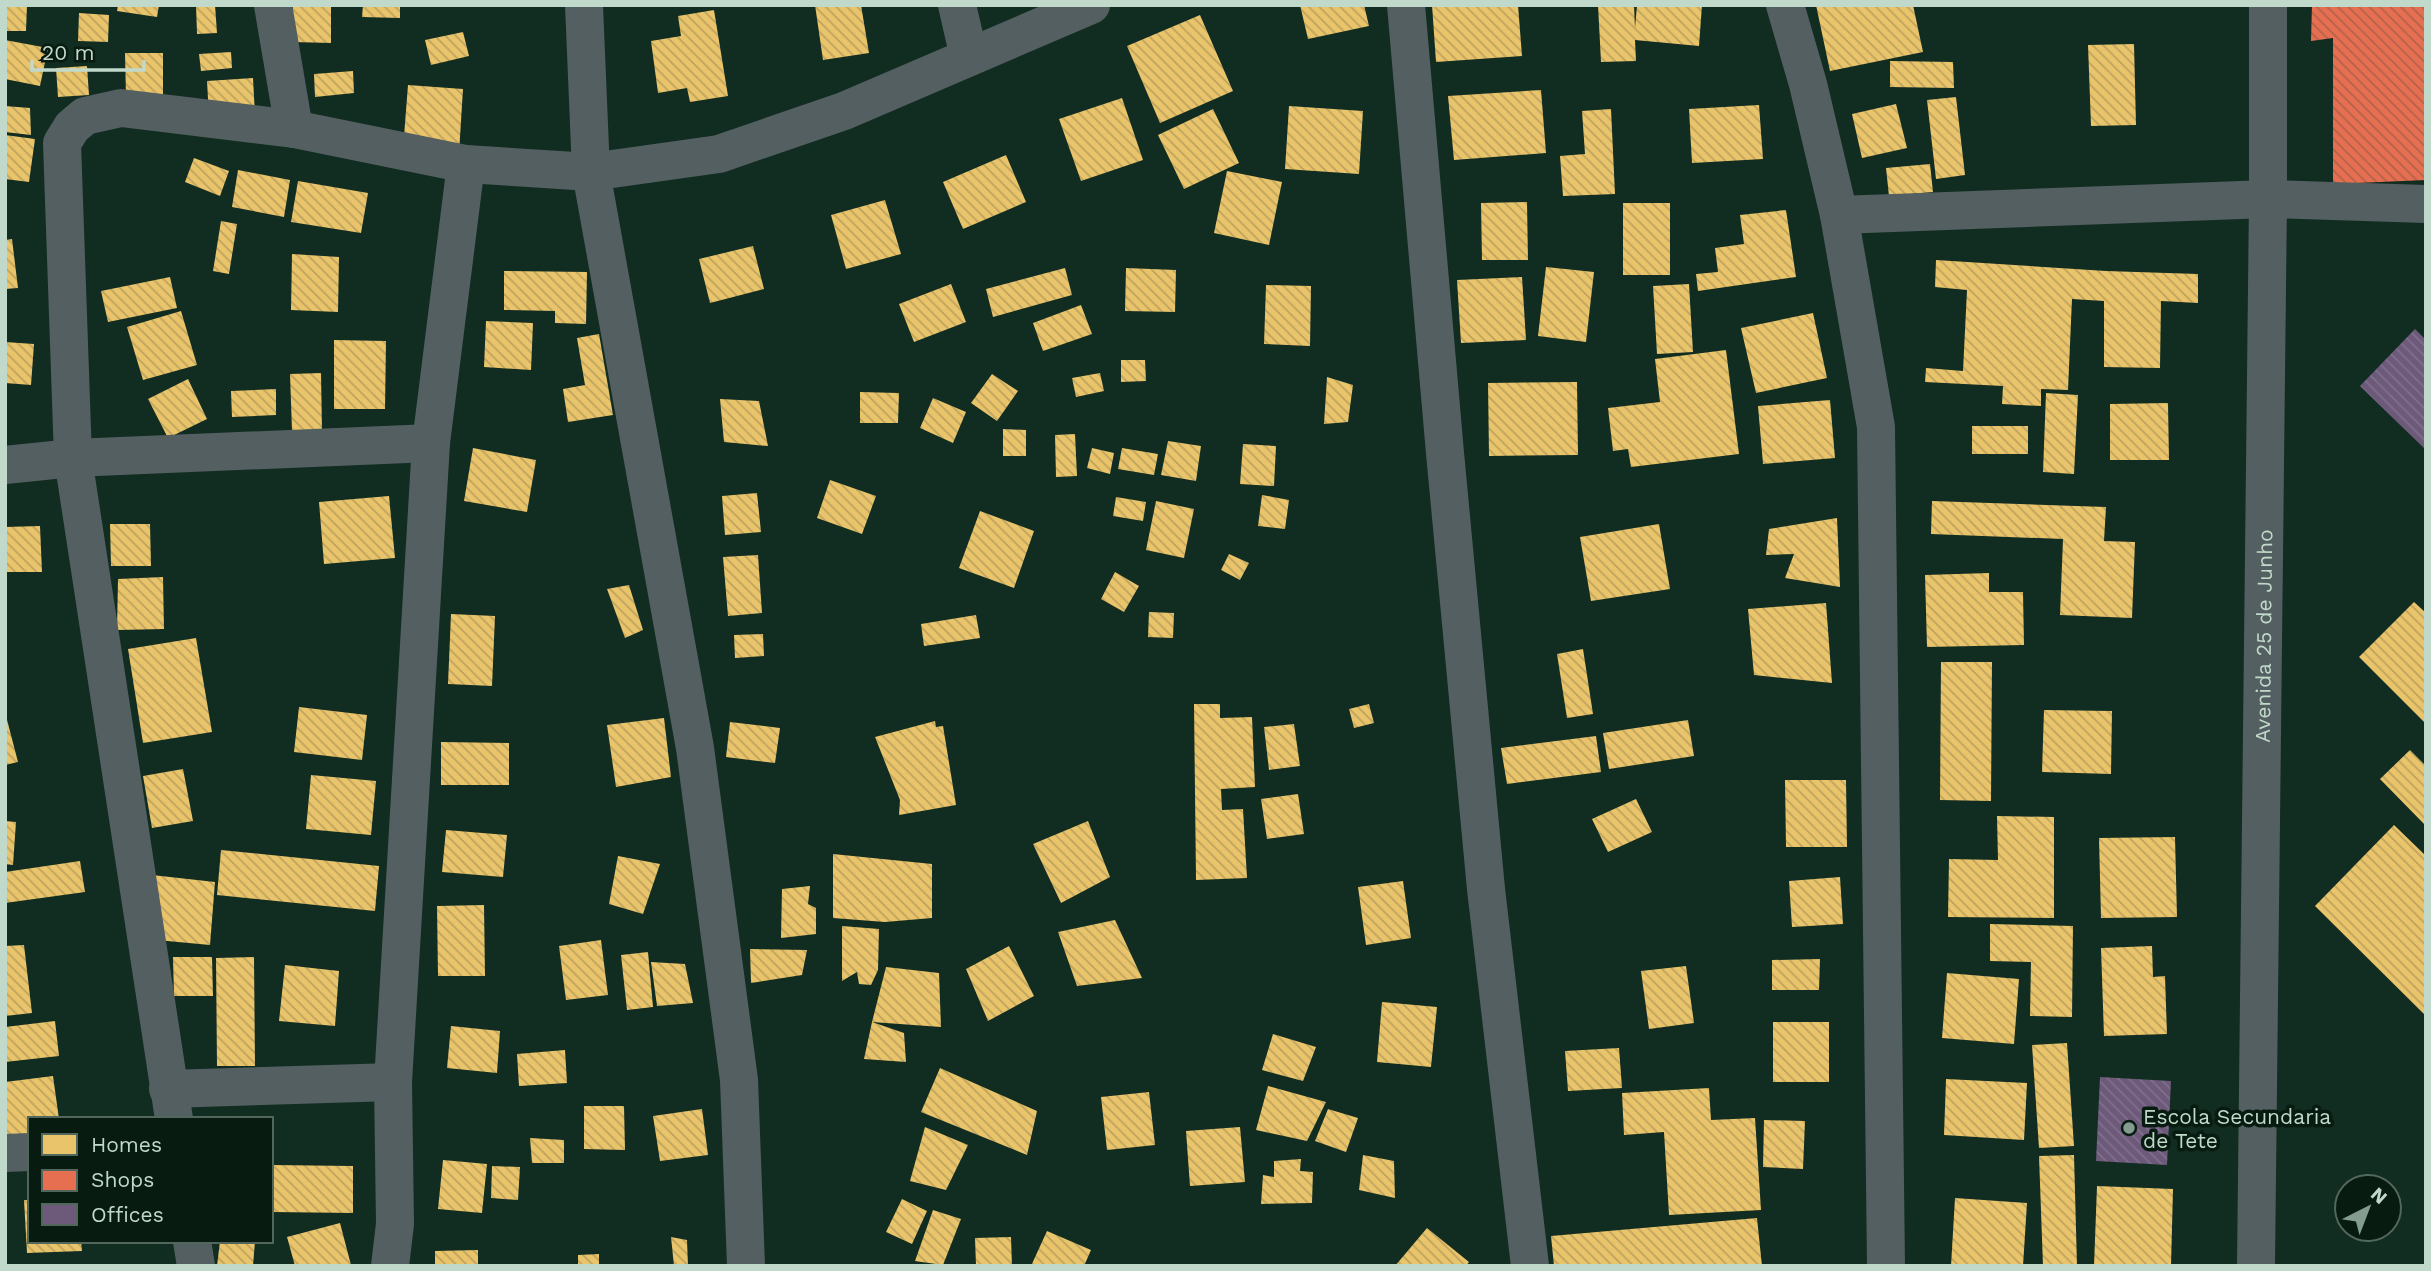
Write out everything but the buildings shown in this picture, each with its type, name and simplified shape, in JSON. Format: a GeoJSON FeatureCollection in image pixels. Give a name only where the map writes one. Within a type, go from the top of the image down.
{"type":"FeatureCollection","features":[{"type":"Feature","properties":{"kind":"street"},"geometry":{"type":"LineString","coordinates":[[273,5],[294,129]]}},
{"type":"Feature","properties":{"kind":"street"},"geometry":{"type":"LineString","coordinates":[[584,5],[591,172],[695,748],[739,1080],[746,1266]]}},
{"type":"Feature","properties":{"kind":"street"},"geometry":{"type":"LineString","coordinates":[[957,5],[969,57]]}},
{"type":"Feature","properties":{"kind":"street"},"geometry":{"type":"LineString","coordinates":[[393,1082],[171,1104],[73,458],[62,143],[72,127],[85,116],[121,108],[294,129],[466,163],[591,172],[719,154],[844,111],[1091,5]]}},
{"type":"Feature","properties":{"kind":"street"},"geometry":{"type":"LineString","coordinates":[[1406,5],[1486,888],[1530,1266]]}},
{"type":"Feature","properties":{"kind":"street"},"geometry":{"type":"LineString","coordinates":[[1785,5],[1808,84],[1839,215],[1876,426],[1886,1266]]}},
{"type":"Feature","properties":{"kind":"street","name":"Avenida 25 de Junho"},"geometry":{"type":"LineString","coordinates":[[2256,1266],[2268,5]]}},
{"type":"Feature","properties":{"kind":"street"},"geometry":{"type":"LineString","coordinates":[[390,1266],[395,1224],[393,1082],[431,443],[466,163]]}},
{"type":"Feature","properties":{"kind":"street"},"geometry":{"type":"LineString","coordinates":[[1839,215],[2268,198],[2426,204]]}},
{"type":"Feature","properties":{"kind":"street"},"geometry":{"type":"LineString","coordinates":[[5,465],[73,458],[431,443]]}},
{"type":"Feature","properties":{"kind":"street"},"geometry":{"type":"LineString","coordinates":[[5,1153],[28,1152]]}},
{"type":"Feature","properties":{"kind":"street"},"geometry":{"type":"LineString","coordinates":[[192,1243],[196,1266]]}},
{"type":"Feature","properties":{"kind":"place","name":"Escola Secundaria de Tete"},"geometry":{"type":"Point","coordinates":[2129,1128]}}]}
